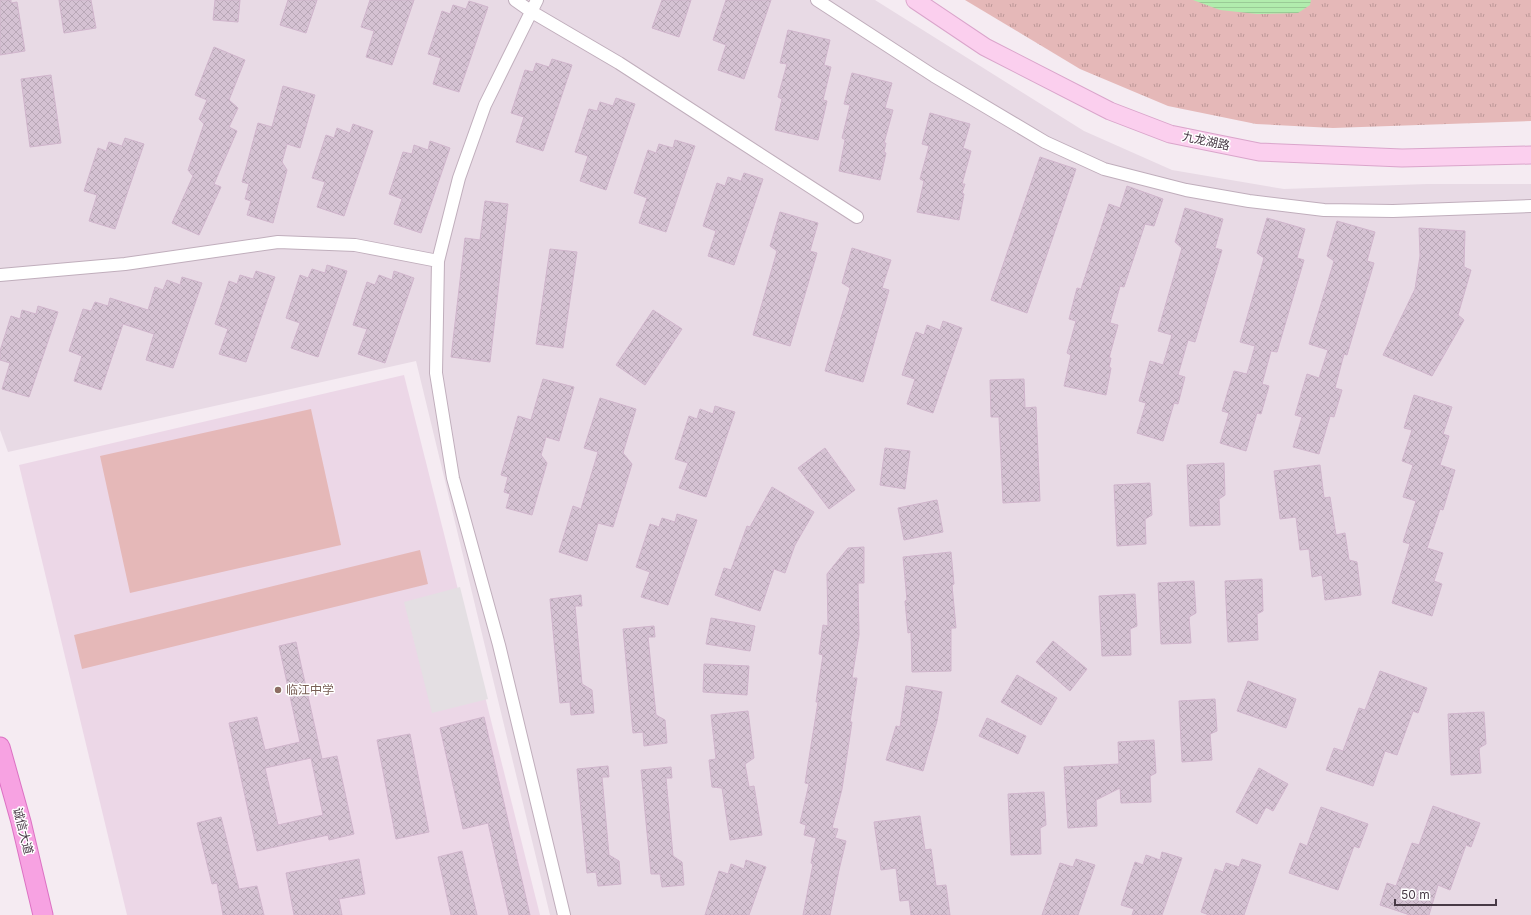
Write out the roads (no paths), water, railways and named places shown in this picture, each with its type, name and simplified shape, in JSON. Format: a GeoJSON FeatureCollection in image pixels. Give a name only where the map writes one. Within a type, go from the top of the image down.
{"type":"FeatureCollection","features":[{"type":"Feature","properties":{"kind":"main road","name":"诚信大道"},"geometry":{"type":"LineString","coordinates":[[0,747],[21,822],[43,915]]}},
{"type":"Feature","properties":{"kind":"street"},"geometry":{"type":"LineString","coordinates":[[515,0],[532,12],[619,63],[857,217]]}},
{"type":"Feature","properties":{"kind":"street"},"geometry":{"type":"LineString","coordinates":[[537,0],[485,105],[459,178],[438,260],[436,374],[453,478],[499,644],[564,915]]}},
{"type":"Feature","properties":{"kind":"street"},"geometry":{"type":"LineString","coordinates":[[817,0],[934,76],[1038,138],[1104,169],[1186,190],[1249,201],[1324,210],[1393,211],[1531,206]]}},
{"type":"Feature","properties":{"kind":"street","name":"九龙湖路"},"geometry":{"type":"LineString","coordinates":[[915,0],[985,47],[1110,111],[1170,134],[1260,152],[1402,158],[1531,155]]}},
{"type":"Feature","properties":{"kind":"street"},"geometry":{"type":"LineString","coordinates":[[0,275],[125,264],[278,242],[355,245],[438,260]]}},
{"type":"Feature","properties":{"kind":"place","name":"临江中学"},"geometry":{"type":"Point","coordinates":[278,690]}}]}
